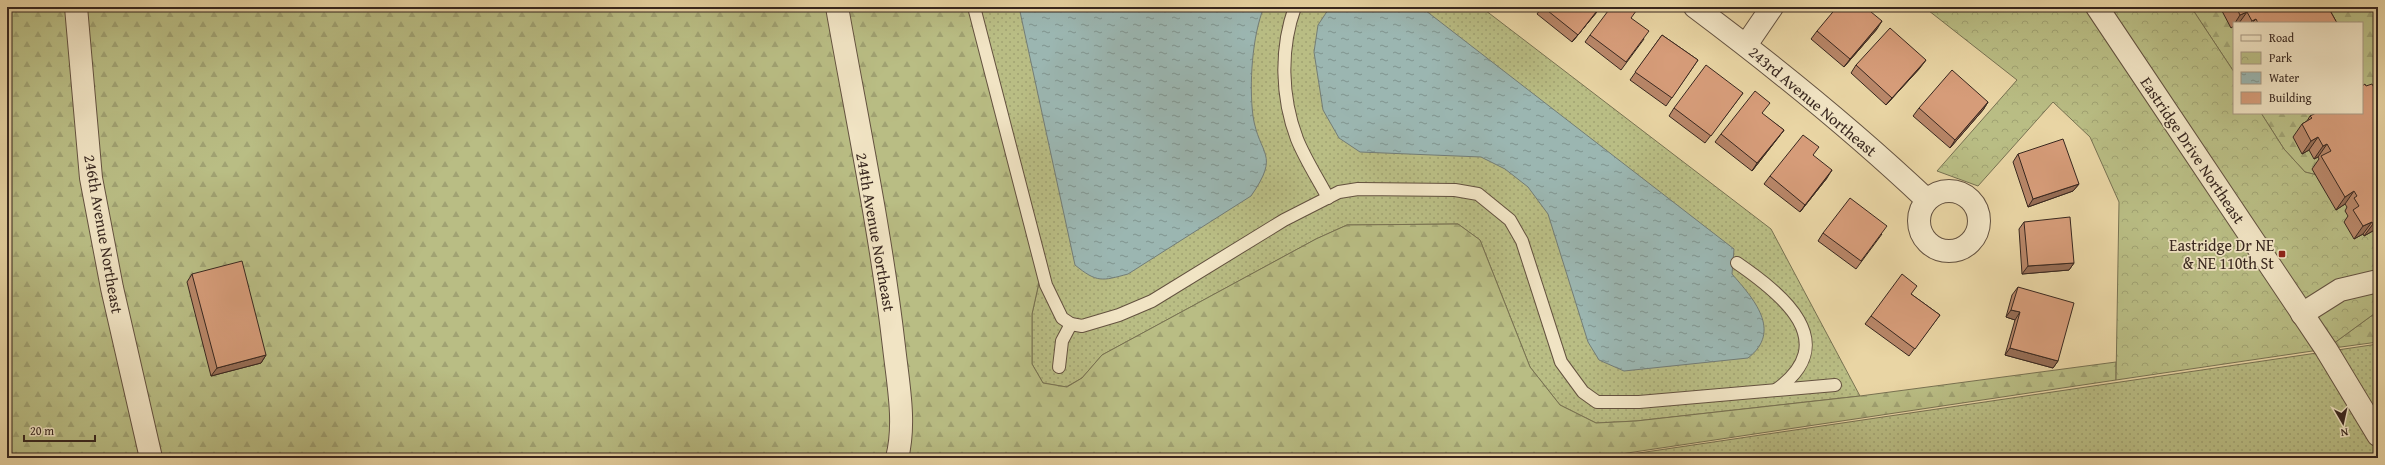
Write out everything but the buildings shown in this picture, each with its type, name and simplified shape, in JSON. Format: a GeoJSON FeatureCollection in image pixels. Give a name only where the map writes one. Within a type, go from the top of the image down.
{"type":"FeatureCollection","features":[{"type":"Feature","properties":{"kind":"street","name":"246th Avenue Northeast"},"geometry":{"type":"LineString","coordinates":[[76,7],[91,178],[112,288],[151,458]]}},
{"type":"Feature","properties":{"kind":"street","name":"244th Avenue Northeast"},"geometry":{"type":"LineString","coordinates":[[837,7],[888,297],[899,393],[901,442],[896,458]]}},
{"type":"Feature","properties":{"kind":"street","name":"243rd Avenue Northeast"},"geometry":{"type":"LineString","coordinates":[[1694,7],[1746,46],[1857,135],[1927,200]]}},
{"type":"Feature","properties":{"kind":"street"},"geometry":{"type":"LineString","coordinates":[[1746,46],[1772,7]]}},
{"type":"Feature","properties":{"kind":"street","name":"Eastridge Drive Northeast"},"geometry":{"type":"LineString","coordinates":[[2097,7],[2302,314],[2378,435]]}},
{"type":"Feature","properties":{"kind":"street"},"geometry":{"type":"LineString","coordinates":[[2302,314],[2340,290],[2378,281]]}},
{"type":"Feature","properties":{"kind":"lane"},"geometry":{"type":"LineString","coordinates":[[974,7],[1046,285],[1062,318],[1071,324],[1082,326],[1119,315],[1152,301],[1284,220],[1339,192],[1358,189],[1455,190],[1478,194],[1490,202],[1510,220],[1522,241],[1561,362],[1583,392],[1597,402],[1639,402],[1835,385]]}},
{"type":"Feature","properties":{"kind":"lane"},"geometry":{"type":"LineString","coordinates":[[1295,7],[1290,23],[1285,59],[1285,83],[1289,109],[1297,139],[1328,198]]}},
{"type":"Feature","properties":{"kind":"lane"},"geometry":{"type":"LineString","coordinates":[[1737,263],[1769,286],[1786,304],[1798,320],[1805,334],[1806,351],[1801,365],[1792,378],[1775,390]]}},
{"type":"Feature","properties":{"kind":"lane"},"geometry":{"type":"LineString","coordinates":[[1059,367],[1062,341],[1071,324]]}},
{"type":"Feature","properties":{"kind":"green space"},"geometry":{"type":"Polygon","coordinates":[[[7,7],[974,7],[1042,269],[1032,314],[1032,364],[1043,383],[1067,387],[1082,378],[1102,355],[1316,239],[1347,225],[1458,224],[1480,240],[1530,367],[1560,405],[1596,423],[1636,421],[1860,396],[2116,362],[2116,380],[1594,458],[7,458],[7,7]]]}},
{"type":"Feature","properties":{"kind":"green space"},"geometry":{"type":"Polygon","coordinates":[[[974,7],[1481,7],[1771,229],[1860,396],[1636,421],[1596,423],[1560,405],[1530,367],[1480,240],[1458,224],[1347,225],[1316,239],[1102,355],[1082,378],[1066,387],[1043,383],[1032,364],[1032,314],[1042,269],[974,7]]]}},
{"type":"Feature","properties":{"kind":"green space"},"geometry":{"type":"Polygon","coordinates":[[[1924,7],[2191,7],[2233,70],[2233,114],[2262,114],[2284,149],[2305,172],[2378,190],[2378,311],[2326,349],[2116,380],[2119,202],[2090,137],[2053,102],[1978,186],[1937,171],[2017,80],[1924,7]]]}},
{"type":"Feature","properties":{"kind":"green space"},"geometry":{"type":"Polygon","coordinates":[[[2191,7],[2378,7],[2378,190],[2305,172],[2284,149],[2262,114],[2363,114],[2363,22],[2233,22],[2233,70],[2191,7]]]}},
{"type":"Feature","properties":{"kind":"green space"},"geometry":{"type":"Polygon","coordinates":[[[2378,311],[2378,342],[2326,349],[2378,311]]]}},
{"type":"Feature","properties":{"kind":"green space"},"geometry":{"type":"Polygon","coordinates":[[[2378,344],[2378,458],[1605,458],[2378,344]]]}},
{"type":"Feature","properties":{"kind":"water"},"geometry":{"type":"Polygon","coordinates":[[[1019,7],[1264,7],[1254,46],[1251,90],[1253,116],[1256,129],[1266,155],[1266,162],[1265,171],[1251,196],[1128,274],[1100,279],[1089,275],[1075,265],[1019,7]]]}},
{"type":"Feature","properties":{"kind":"water"},"geometry":{"type":"Polygon","coordinates":[[[1330,7],[1421,7],[1734,249],[1732,274],[1756,304],[1764,326],[1763,337],[1758,348],[1748,358],[1624,371],[1599,360],[1588,342],[1548,214],[1528,187],[1505,169],[1481,157],[1360,152],[1339,138],[1323,110],[1314,52],[1318,25],[1330,7]]]}},
{"type":"Feature","properties":{"kind":"place","name":"Eastridge Dr NE & NE 110th St"},"geometry":{"type":"Point","coordinates":[2282,254]}}]}
